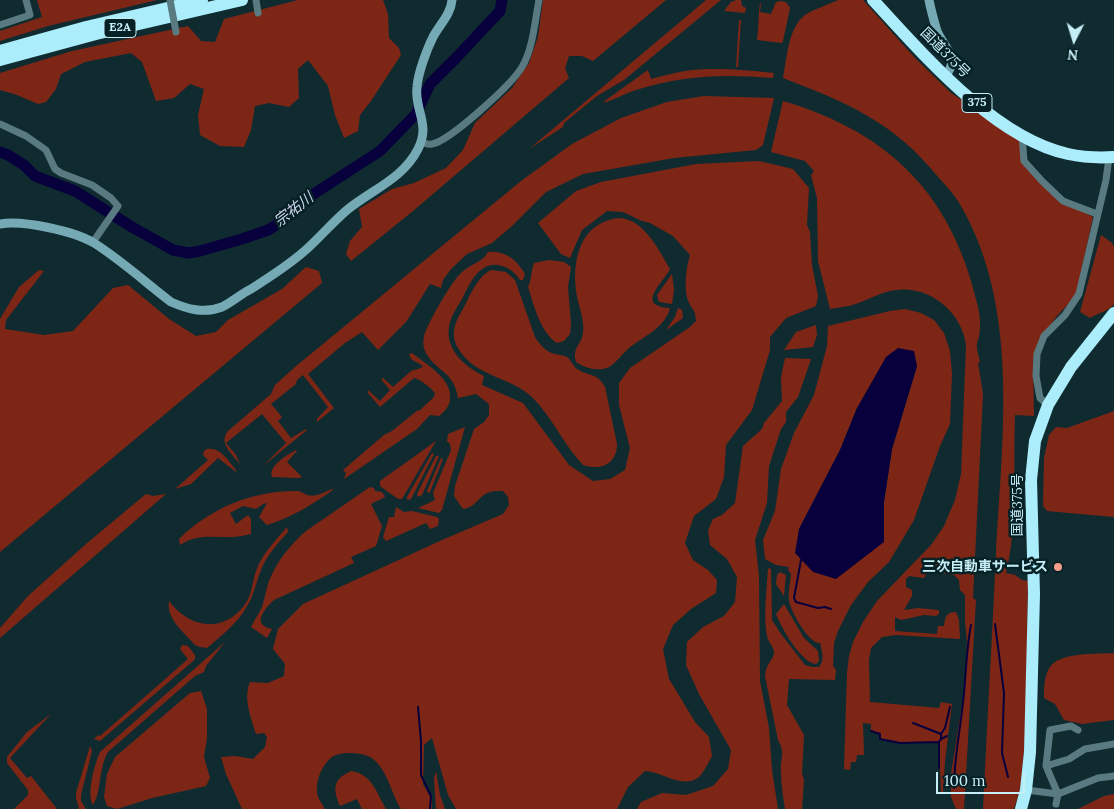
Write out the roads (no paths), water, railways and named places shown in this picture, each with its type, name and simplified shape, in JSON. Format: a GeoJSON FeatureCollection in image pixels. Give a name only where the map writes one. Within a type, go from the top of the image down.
{"type":"FeatureCollection","features":[{"type":"Feature","properties":{"kind":"highway","name":"E2A"},"geometry":{"type":"LineString","coordinates":[[0,51],[86,27],[202,0]]}},
{"type":"Feature","properties":{"kind":"highway","name":"E2A"},"geometry":{"type":"LineString","coordinates":[[0,60],[96,34],[242,0]]}},
{"type":"Feature","properties":{"kind":"highway","name":"国道375号"},"geometry":{"type":"LineString","coordinates":[[873,0],[946,76],[995,118],[1022,135],[1054,150],[1070,155],[1112,157]]}},
{"type":"Feature","properties":{"kind":"highway","name":"国道375号"},"geometry":{"type":"LineString","coordinates":[[1021,809],[1026,790],[1030,752],[1034,594],[1031,480],[1035,440],[1048,405],[1071,367],[1114,313]]}},
{"type":"Feature","properties":{"kind":"street"},"geometry":{"type":"LineString","coordinates":[[0,25],[30,15],[26,0]]}},
{"type":"Feature","properties":{"kind":"street"},"geometry":{"type":"LineString","coordinates":[[170,0],[176,32]]}},
{"type":"Feature","properties":{"kind":"street"},"geometry":{"type":"LineString","coordinates":[[256,0],[258,13]]}},
{"type":"Feature","properties":{"kind":"street"},"geometry":{"type":"LineString","coordinates":[[0,224],[17,223],[59,230],[92,242],[171,302],[201,311],[223,306],[288,265],[347,211],[400,172],[409,163],[421,141],[423,130],[416,85],[433,36],[450,11],[452,0]]}},
{"type":"Feature","properties":{"kind":"street"},"geometry":{"type":"LineString","coordinates":[[421,141],[426,144],[434,144],[465,124],[508,85],[523,67],[531,42],[539,0]]}},
{"type":"Feature","properties":{"kind":"street"},"geometry":{"type":"LineString","coordinates":[[929,0],[938,31],[952,56],[951,70],[946,76]]}},
{"type":"Feature","properties":{"kind":"street"},"geometry":{"type":"LineString","coordinates":[[0,124],[26,136],[46,150],[55,169],[92,185],[111,198],[118,206],[92,242]]}},
{"type":"Feature","properties":{"kind":"street"},"geometry":{"type":"LineString","coordinates":[[1022,135],[1024,161],[1042,181],[1063,201],[1097,214]]}},
{"type":"Feature","properties":{"kind":"street"},"geometry":{"type":"LineString","coordinates":[[1048,405],[1040,398],[1036,376],[1037,354],[1044,336],[1065,315],[1079,294],[1112,157]]}},
{"type":"Feature","properties":{"kind":"street"},"geometry":{"type":"LineString","coordinates":[[1056,804],[1058,794],[1046,766],[1050,730],[1071,726],[1078,730]]}},
{"type":"Feature","properties":{"kind":"street"},"geometry":{"type":"LineString","coordinates":[[1046,766],[1069,759],[1085,749],[1114,744]]}},
{"type":"Feature","properties":{"kind":"street"},"geometry":{"type":"LineString","coordinates":[[1026,790],[1058,794],[1098,778],[1114,776]]}},
{"type":"Feature","properties":{"kind":"waterway","name":"宗祐川"},"geometry":{"type":"LineString","coordinates":[[0,152],[24,165],[35,176],[75,191],[173,250],[189,253],[242,239],[268,230],[278,224],[295,206],[380,151],[416,114],[430,84],[500,11],[502,0]]}},
{"type":"Feature","properties":{"kind":"waterway"},"geometry":{"type":"LineString","coordinates":[[801,560],[794,598],[796,602],[818,608],[825,607],[831,609]]}},
{"type":"Feature","properties":{"kind":"waterway"},"geometry":{"type":"LineString","coordinates":[[995,624],[1004,693],[1002,753],[1008,777]]}},
{"type":"Feature","properties":{"kind":"waterway"},"geometry":{"type":"LineString","coordinates":[[954,788],[971,625]]}},
{"type":"Feature","properties":{"kind":"waterway"},"geometry":{"type":"LineString","coordinates":[[418,707],[421,775],[431,796],[430,809]]}},
{"type":"Feature","properties":{"kind":"waterway"},"geometry":{"type":"LineString","coordinates":[[941,734],[945,728],[950,707]]}},
{"type":"Feature","properties":{"kind":"waterway"},"geometry":{"type":"LineString","coordinates":[[913,723],[941,734],[941,739],[947,736]]}},
{"type":"Feature","properties":{"kind":"waterway"},"geometry":{"type":"LineString","coordinates":[[871,731],[880,734],[880,739],[900,743],[939,742],[941,739]]}},
{"type":"Feature","properties":{"kind":"waterway"},"geometry":{"type":"LineString","coordinates":[[939,743],[939,768]]}},
{"type":"Feature","properties":{"kind":"place","name":"三次自動車サービス"},"geometry":{"type":"Point","coordinates":[1058,567]}}]}
